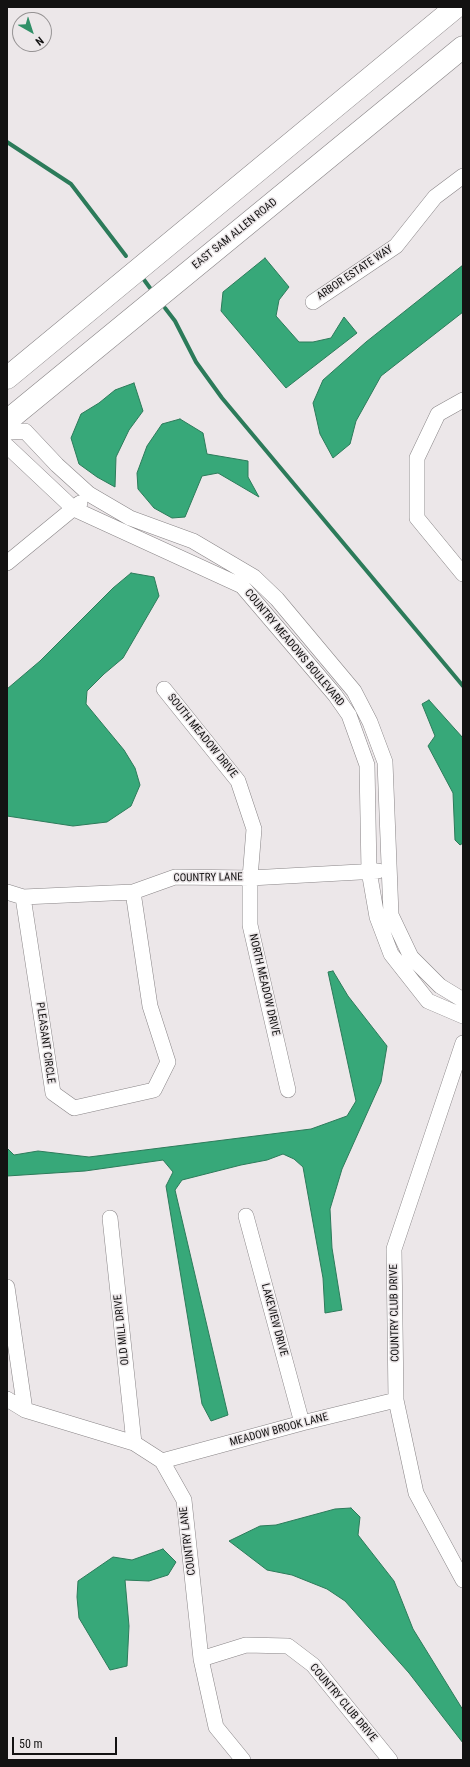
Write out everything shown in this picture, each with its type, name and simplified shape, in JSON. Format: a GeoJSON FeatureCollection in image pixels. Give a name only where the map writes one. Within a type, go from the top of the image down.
{"type":"FeatureCollection","features":[{"type":"Feature","properties":{"kind":"main road"},"geometry":{"type":"LineString","coordinates":[[7,378],[456,7]]}},
{"type":"Feature","properties":{"kind":"main road","name":"EAST SAM ALLEN ROAD"},"geometry":{"type":"LineString","coordinates":[[8,434],[463,47]]}},
{"type":"Feature","properties":{"kind":"street","name":"ARBOR ESTATE WAY"},"geometry":{"type":"LineString","coordinates":[[313,302],[396,246],[435,197],[463,176]]}},
{"type":"Feature","properties":{"kind":"street"},"geometry":{"type":"LineString","coordinates":[[463,400],[438,414],[417,458],[417,518],[463,574]]}},
{"type":"Feature","properties":{"kind":"street","name":"COUNTRY MEADOWS BOULEVARD"},"geometry":{"type":"LineString","coordinates":[[463,1000],[440,986],[411,957],[391,915],[388,871],[385,762],[370,722],[354,691],[278,599],[254,577],[193,541],[157,528],[126,524],[74,509],[42,479],[8,434],[25,431],[57,465],[89,494],[126,524],[150,543],[242,586],[335,695],[349,715],[367,765],[369,871],[377,917],[391,954],[428,1001],[463,1016]]}},
{"type":"Feature","properties":{"kind":"street"},"geometry":{"type":"LineString","coordinates":[[42,479],[57,465]]}},
{"type":"Feature","properties":{"kind":"street"},"geometry":{"type":"LineString","coordinates":[[7,563],[74,509],[89,494]]}},
{"type":"Feature","properties":{"kind":"street"},"geometry":{"type":"LineString","coordinates":[[150,543],[157,528]]}},
{"type":"Feature","properties":{"kind":"street"},"geometry":{"type":"LineString","coordinates":[[301,656],[316,645]]}},
{"type":"Feature","properties":{"kind":"street","name":"SOUTH MEADOW DRIVE"},"geometry":{"type":"LineString","coordinates":[[164,689],[238,781],[254,828],[250,878]]}},
{"type":"Feature","properties":{"kind":"street","name":"COUNTRY LANE"},"geometry":{"type":"LineString","coordinates":[[7,892],[23,897],[133,892],[175,877],[250,878],[388,871]]}},
{"type":"Feature","properties":{"kind":"street","name":"NORTH MEADOW DRIVE"},"geometry":{"type":"LineString","coordinates":[[250,878],[250,925],[288,1090]]}},
{"type":"Feature","properties":{"kind":"street","name":"PLEASANT CIRCLE"},"geometry":{"type":"LineString","coordinates":[[23,897],[53,1093],[74,1108],[154,1090],[168,1062],[150,1006],[133,892]]}},
{"type":"Feature","properties":{"kind":"street","name":"COUNTRY CLUB DRIVE"},"geometry":{"type":"LineString","coordinates":[[463,1043],[394,1249],[396,1400],[416,1494],[463,1580]]}},
{"type":"Feature","properties":{"kind":"street","name":"LAKEVIEW DRIVE"},"geometry":{"type":"LineString","coordinates":[[246,1216],[302,1423]]}},
{"type":"Feature","properties":{"kind":"street","name":"OLD MILL DRIVE"},"geometry":{"type":"LineString","coordinates":[[110,1218],[134,1443]]}},
{"type":"Feature","properties":{"kind":"street"},"geometry":{"type":"LineString","coordinates":[[7,1287],[25,1410]]}},
{"type":"Feature","properties":{"kind":"street","name":"COUNTRY LANE"},"geometry":{"type":"LineString","coordinates":[[7,1399],[25,1410],[134,1443],[162,1461],[184,1500],[201,1659],[216,1727],[243,1760]]}},
{"type":"Feature","properties":{"kind":"street","name":"MEADOW BROOK LANE"},"geometry":{"type":"LineString","coordinates":[[162,1461],[302,1423],[396,1400]]}},
{"type":"Feature","properties":{"kind":"street","name":"COUNTRY CLUB DRIVE"},"geometry":{"type":"LineString","coordinates":[[201,1659],[246,1645],[288,1646],[313,1665],[390,1760]]}},
{"type":"Feature","properties":{"kind":"shaded area"},"geometry":{"type":"Polygon","coordinates":[[[265,258],[289,287],[279,300],[276,316],[299,342],[313,342],[331,338],[344,317],[357,333],[286,388],[221,311],[223,292],[265,258]]]}},
{"type":"Feature","properties":{"kind":"shaded area"},"geometry":{"type":"Polygon","coordinates":[[[463,265],[463,312],[381,376],[356,421],[350,444],[333,458],[320,434],[313,403],[323,380],[366,342],[463,265]]]}},
{"type":"Feature","properties":{"kind":"shaded area"},"geometry":{"type":"Polygon","coordinates":[[[134,383],[143,411],[129,430],[116,457],[115,487],[97,477],[79,464],[71,438],[81,414],[99,403],[115,390],[134,383]]]}},
{"type":"Feature","properties":{"kind":"shaded area"},"geometry":{"type":"Polygon","coordinates":[[[180,419],[203,433],[207,454],[248,461],[248,477],[259,497],[218,473],[202,476],[185,517],[172,518],[154,508],[138,489],[137,473],[147,446],[162,424],[180,419]]]}},
{"type":"Feature","properties":{"kind":"shaded area"},"geometry":{"type":"Polygon","coordinates":[[[131,573],[154,577],[159,596],[123,658],[87,691],[86,704],[124,750],[135,768],[140,785],[131,806],[107,822],[73,826],[7,816],[7,689],[40,661],[113,588],[131,573]]]}},
{"type":"Feature","properties":{"kind":"shaded area"},"geometry":{"type":"Polygon","coordinates":[[[429,700],[463,738],[463,843],[460,845],[455,840],[453,793],[428,746],[435,736],[422,704],[429,700]]]}},
{"type":"Feature","properties":{"kind":"shaded area"},"geometry":{"type":"Polygon","coordinates":[[[333,971],[348,996],[387,1046],[381,1082],[342,1169],[330,1209],[332,1248],[342,1310],[325,1313],[323,1278],[303,1167],[294,1159],[283,1154],[267,1160],[182,1180],[175,1190],[228,1415],[211,1421],[202,1404],[166,1186],[173,1172],[163,1160],[85,1171],[7,1176],[7,1148],[14,1155],[38,1151],[89,1157],[311,1129],[347,1116],[356,1101],[328,972],[333,971]]]}},
{"type":"Feature","properties":{"kind":"shaded area"},"geometry":{"type":"Polygon","coordinates":[[[351,1508],[360,1517],[358,1535],[394,1581],[413,1629],[463,1710],[463,1743],[409,1673],[345,1601],[327,1589],[292,1575],[267,1570],[229,1541],[260,1526],[276,1525],[335,1509],[351,1508]]]}},
{"type":"Feature","properties":{"kind":"shaded area"},"geometry":{"type":"Polygon","coordinates":[[[163,1549],[176,1562],[168,1575],[149,1581],[125,1580],[129,1626],[127,1666],[110,1670],[79,1618],[77,1597],[78,1581],[113,1557],[132,1560],[163,1549]]]}},
{"type":"Feature","properties":{"kind":"waterway"},"geometry":{"type":"LineString","coordinates":[[7,142],[71,184],[126,256]]}},
{"type":"Feature","properties":{"kind":"waterway"},"geometry":{"type":"LineString","coordinates":[[142,277],[150,288]]}},
{"type":"Feature","properties":{"kind":"waterway"},"geometry":{"type":"LineString","coordinates":[[165,308],[175,321],[196,362],[222,398],[463,686]]}}]}
